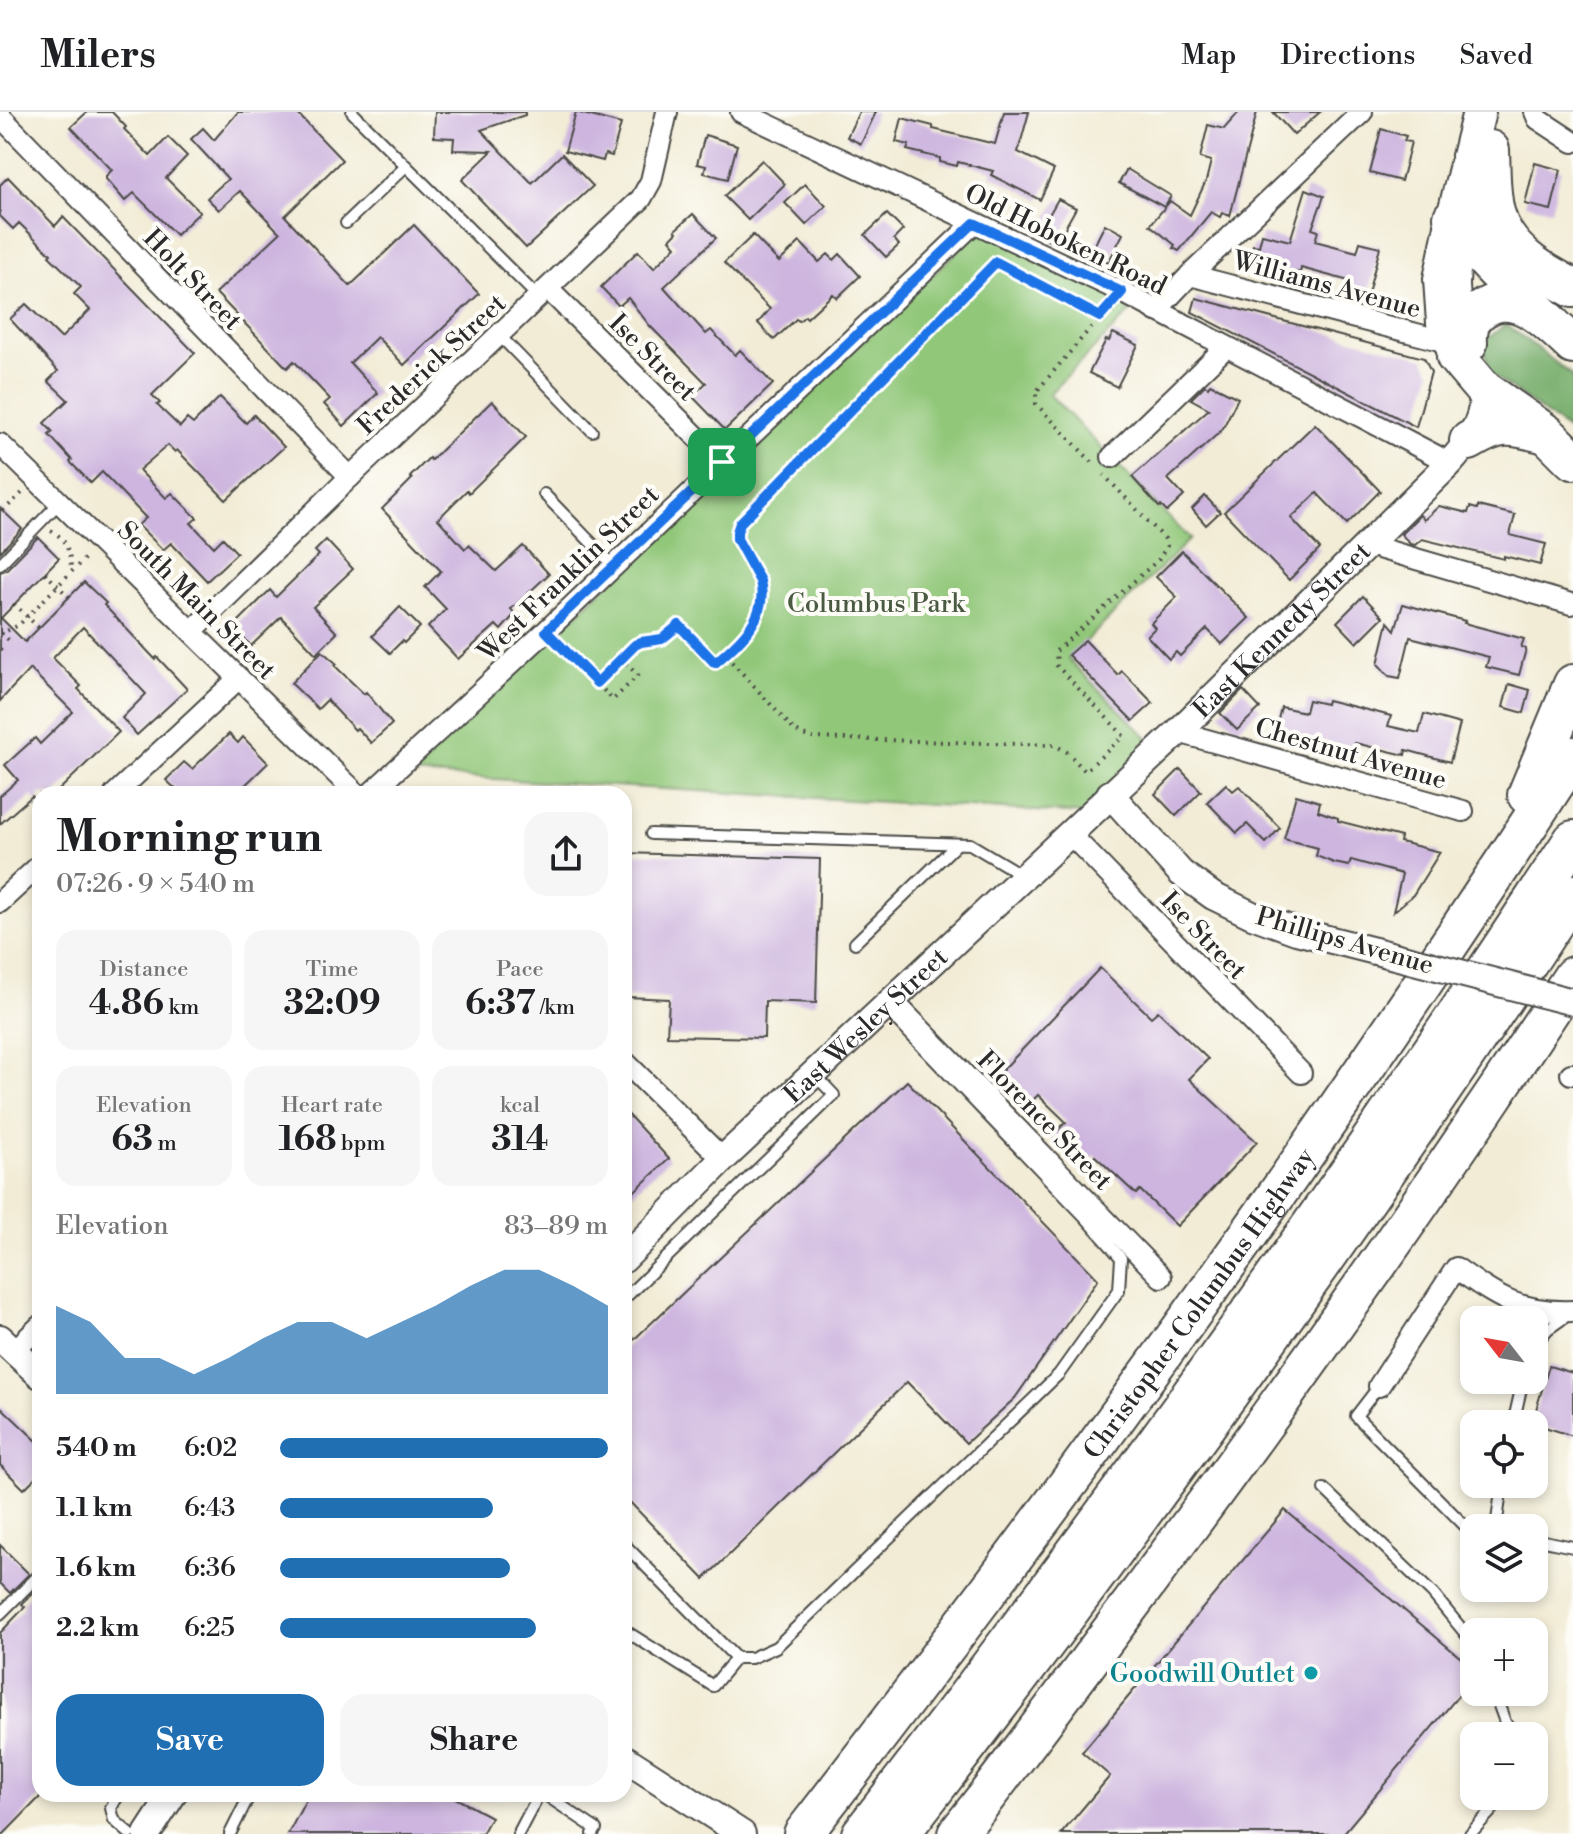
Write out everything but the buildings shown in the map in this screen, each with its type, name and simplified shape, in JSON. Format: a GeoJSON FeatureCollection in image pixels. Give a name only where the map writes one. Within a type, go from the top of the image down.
{"type":"FeatureCollection","features":[{"type":"Feature","properties":{"kind":"highway"},"geometry":{"type":"LineString","coordinates":[[1490,150],[1492,194],[1502,232],[1531,263],[1573,288]]}},
{"type":"Feature","properties":{"kind":"highway"},"geometry":{"type":"LineString","coordinates":[[1459,226],[1494,268],[1563,335]]}},
{"type":"Feature","properties":{"kind":"highway"},"geometry":{"type":"LineString","coordinates":[[1560,447],[1484,390],[1458,348],[1473,318],[1479,311],[1497,302],[1518,303],[1529,308],[1563,335]]}},
{"type":"Feature","properties":{"kind":"highway"},"geometry":{"type":"LineString","coordinates":[[1460,452],[1489,429],[1514,426],[1560,447]]}},
{"type":"Feature","properties":{"kind":"highway"},"geometry":{"type":"LineString","coordinates":[[1489,886],[1573,684]]}},
{"type":"Feature","properties":{"kind":"highway","name":"Christopher Columbus Highway"},"geometry":{"type":"LineString","coordinates":[[803,1834],[1075,1477],[1282,1189],[1489,886],[1573,756]]}},
{"type":"Feature","properties":{"kind":"highway","name":"Christopher Columbus Highway"},"geometry":{"type":"LineString","coordinates":[[861,1834],[1044,1596],[1200,1385],[1414,1078],[1573,840]]}},
{"type":"Feature","properties":{"kind":"highway"},"geometry":{"type":"LineString","coordinates":[[900,1834],[1122,1542],[1256,1357],[1388,1171],[1573,894]]}},
{"type":"Feature","properties":{"kind":"highway"},"geometry":{"type":"LineString","coordinates":[[957,1834],[1283,1397],[1431,1187],[1573,976]]}},
{"type":"Feature","properties":{"kind":"main road","name":"East Kennedy Street"},"geometry":{"type":"LineString","coordinates":[[1482,112],[1490,150]]}},
{"type":"Feature","properties":{"kind":"main road","name":"East Kennedy Street"},"geometry":{"type":"LineString","coordinates":[[1458,348],[1443,323],[1440,279],[1459,226],[1482,112]]}},
{"type":"Feature","properties":{"kind":"street","name":"Frederick Street"},"geometry":{"type":"LineString","coordinates":[[192,631],[641,199],[651,181],[667,112]]}},
{"type":"Feature","properties":{"kind":"street","name":"Old Hoboken Road"},"geometry":{"type":"LineString","coordinates":[[741,112],[1122,292],[1226,347],[1460,452]]}},
{"type":"Feature","properties":{"kind":"street"},"geometry":{"type":"LineString","coordinates":[[1156,311],[1362,112]]}},
{"type":"Feature","properties":{"kind":"street"},"geometry":{"type":"LineString","coordinates":[[1535,112],[1538,119],[1573,142]]}},
{"type":"Feature","properties":{"kind":"street","name":"Holt Street"},"geometry":{"type":"LineString","coordinates":[[0,116],[350,477]]}},
{"type":"Feature","properties":{"kind":"street","name":"East Kennedy Street"},"geometry":{"type":"LineString","coordinates":[[1459,226],[1490,150]]}},
{"type":"Feature","properties":{"kind":"street","name":"West Franklin Street"},"geometry":{"type":"LineString","coordinates":[[379,786],[974,223]]}},
{"type":"Feature","properties":{"kind":"street","name":"Williams Avenue"},"geometry":{"type":"LineString","coordinates":[[1190,275],[1458,348]]}},
{"type":"Feature","properties":{"kind":"street","name":"Ise Street"},"geometry":{"type":"LineString","coordinates":[[543,293],[722,462]]}},
{"type":"Feature","properties":{"kind":"street"},"geometry":{"type":"LineString","coordinates":[[1112,457],[1226,347]]}},
{"type":"Feature","properties":{"kind":"street","name":"East Kennedy Street"},"geometry":{"type":"LineString","coordinates":[[1458,348],[1465,394],[1460,452]]}},
{"type":"Feature","properties":{"kind":"street","name":"East Kennedy Street"},"geometry":{"type":"LineString","coordinates":[[1110,794],[1178,732],[1460,452],[1480,417],[1484,390]]}},
{"type":"Feature","properties":{"kind":"street","name":"South Main Street"},"geometry":{"type":"LineString","coordinates":[[0,444],[349,786]]}},
{"type":"Feature","properties":{"kind":"street"},"geometry":{"type":"LineString","coordinates":[[1368,545],[1571,604]]}},
{"type":"Feature","properties":{"kind":"street"},"geometry":{"type":"LineString","coordinates":[[124,786],[239,678]]}},
{"type":"Feature","properties":{"kind":"street","name":"Chestnut Avenue"},"geometry":{"type":"LineString","coordinates":[[1178,732],[1463,811]]}},
{"type":"Feature","properties":{"kind":"street","name":"East Wesley Street"},"geometry":{"type":"LineString","coordinates":[[632,1249],[723,1159],[1110,794]]}},
{"type":"Feature","properties":{"kind":"street","name":"Phillips Avenue"},"geometry":{"type":"LineString","coordinates":[[1110,794],[1181,873],[1213,896],[1252,915],[1296,931],[1573,1002]]}},
{"type":"Feature","properties":{"kind":"street","name":"Ise Street"},"geometry":{"type":"LineString","coordinates":[[1069,833],[1301,1073]]}},
{"type":"Feature","properties":{"kind":"street"},"geometry":{"type":"LineString","coordinates":[[0,902],[32,872]]}},
{"type":"Feature","properties":{"kind":"street","name":"Florence Street"},"geometry":{"type":"LineString","coordinates":[[888,1003],[1161,1277]]}},
{"type":"Feature","properties":{"kind":"street"},"geometry":{"type":"LineString","coordinates":[[632,1069],[723,1159]]}},
{"type":"Feature","properties":{"kind":"street"},"geometry":{"type":"LineString","coordinates":[[1379,1386],[1456,1268],[1511,1303],[1542,1311],[1573,1312]]}},
{"type":"Feature","properties":{"kind":"street"},"geometry":{"type":"LineString","coordinates":[[32,1330],[7,1344],[32,1367]]}},
{"type":"Feature","properties":{"kind":"street"},"geometry":{"type":"LineString","coordinates":[[632,1763],[742,1834]]}},
{"type":"Feature","properties":{"kind":"street"},"geometry":{"type":"LineString","coordinates":[[147,1834],[168,1802]]}},
{"type":"Feature","properties":{"kind":"lane"},"geometry":{"type":"LineString","coordinates":[[352,112],[543,293]]}},
{"type":"Feature","properties":{"kind":"lane"},"geometry":{"type":"LineString","coordinates":[[346,223],[406,166]]}},
{"type":"Feature","properties":{"kind":"lane"},"geometry":{"type":"LineString","coordinates":[[499,335],[592,431]]}},
{"type":"Feature","properties":{"kind":"lane"},"geometry":{"type":"LineString","coordinates":[[544,494],[614,566]]}},
{"type":"Feature","properties":{"kind":"lane"},"geometry":{"type":"LineString","coordinates":[[0,564],[60,502]]}},
{"type":"Feature","properties":{"kind":"lane"},"geometry":{"type":"LineString","coordinates":[[651,834],[970,844],[1024,876]]}},
{"type":"Feature","properties":{"kind":"lane"},"geometry":{"type":"LineString","coordinates":[[855,943],[957,844]]}},
{"type":"Feature","properties":{"kind":"lane"},"geometry":{"type":"LineString","coordinates":[[632,1552],[736,1658],[751,1658],[776,1647],[1059,1374],[1119,1290],[1121,1258],[888,1003]]}},
{"type":"Feature","properties":{"kind":"lane"},"geometry":{"type":"LineString","coordinates":[[632,1291],[834,1095],[814,1073]]}},
{"type":"Feature","properties":{"kind":"lane"},"geometry":{"type":"LineString","coordinates":[[1548,1329],[1573,1312]]}},
{"type":"Feature","properties":{"kind":"lane"},"geometry":{"type":"LineString","coordinates":[[1379,1386],[1356,1416],[1460,1521]]}},
{"type":"Feature","properties":{"kind":"lane"},"geometry":{"type":"LineString","coordinates":[[1324,1489],[1433,1594],[1460,1627]]}},
{"type":"Feature","properties":{"kind":"lane"},"geometry":{"type":"LineString","coordinates":[[1548,1542],[1573,1547]]}},
{"type":"Feature","properties":{"kind":"lane"},"geometry":{"type":"LineString","coordinates":[[0,1614],[32,1582]]}},
{"type":"Feature","properties":{"kind":"lane"},"geometry":{"type":"LineString","coordinates":[[632,1635],[713,1686],[736,1658]]}},
{"type":"Feature","properties":{"kind":"lane"},"geometry":{"type":"LineString","coordinates":[[114,1802],[111,1808],[114,1820],[130,1834]]}},
{"type":"Feature","properties":{"kind":"lane"},"geometry":{"type":"LineString","coordinates":[[230,1834],[246,1802]]}},
{"type":"Feature","properties":{"kind":"lane"},"geometry":{"type":"LineString","coordinates":[[518,1834],[537,1802]]}},
{"type":"Feature","properties":{"kind":"lane"},"geometry":{"type":"LineString","coordinates":[[554,1802],[596,1829],[593,1834]]}},
{"type":"Feature","properties":{"kind":"lane"},"geometry":{"type":"LineString","coordinates":[[1470,1834],[1492,1810]]}},
{"type":"Feature","properties":{"kind":"path"},"geometry":{"type":"LineString","coordinates":[[679,625],[715,663],[755,623],[762,589],[737,539],[740,523],[996,262],[1100,317]]}},
{"type":"Feature","properties":{"kind":"path"},"geometry":{"type":"LineString","coordinates":[[723,652],[794,730],[812,738],[1055,745],[1067,752],[1085,771],[1124,736],[1057,666],[1056,651],[1159,559],[1167,546],[1165,539],[1036,404],[1035,398],[1036,392],[1122,292]]}},
{"type":"Feature","properties":{"kind":"path"},"geometry":{"type":"LineString","coordinates":[[3,511],[24,490]]}},
{"type":"Feature","properties":{"kind":"path"},"geometry":{"type":"LineString","coordinates":[[37,526],[56,532],[64,540],[71,558],[71,571]]}},
{"type":"Feature","properties":{"kind":"path"},"geometry":{"type":"LineString","coordinates":[[12,643],[1,633],[19,625],[89,554]]}},
{"type":"Feature","properties":{"kind":"path"},"geometry":{"type":"LineString","coordinates":[[45,573],[69,597]]}},
{"type":"Feature","properties":{"kind":"path"},"geometry":{"type":"LineString","coordinates":[[14,604],[39,628]]}},
{"type":"Feature","properties":{"kind":"path"},"geometry":{"type":"LineString","coordinates":[[597,683],[620,658],[641,642],[662,639],[685,619]]}},
{"type":"Feature","properties":{"kind":"path"},"geometry":{"type":"LineString","coordinates":[[546,631],[613,700],[638,675],[620,658]]}},
{"type":"Feature","properties":{"kind":"green space","name":"Columbus Park"},"geometry":{"type":"Polygon","coordinates":[[[984,226],[1139,303],[1049,394],[1190,539],[1068,659],[1156,746],[1085,814],[409,774],[984,226]]]}},
{"type":"Feature","properties":{"kind":"green space"},"geometry":{"type":"Polygon","coordinates":[[[1506,324],[1573,376],[1573,434],[1491,374],[1482,343],[1506,324]]]}},
{"type":"Feature","properties":{"kind":"place","name":"Goodwill Outlet"},"geometry":{"type":"Point","coordinates":[1311,1673]}},
{"type":"Feature","properties":{"kind":"route"},"geometry":{"type":"LineString","coordinates":[[974,223],[1122,292],[1100,317],[996,262],[740,523],[737,539],[760,581],[761,604],[755,623],[725,655],[715,663],[679,625],[662,639],[635,645],[597,683],[546,631],[722,462],[974,223]]}}]}
